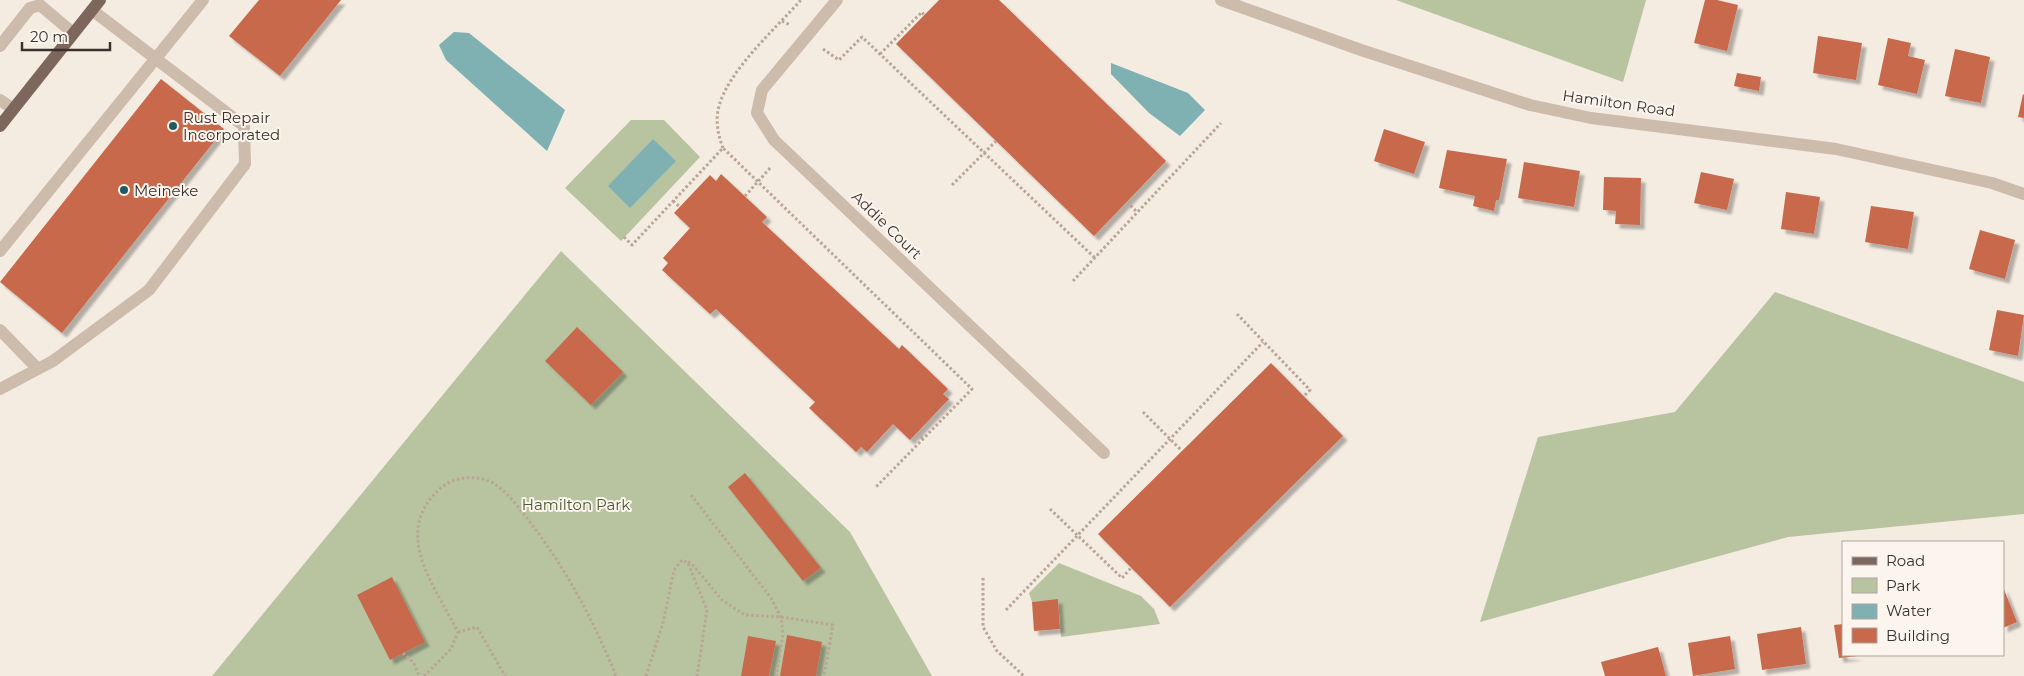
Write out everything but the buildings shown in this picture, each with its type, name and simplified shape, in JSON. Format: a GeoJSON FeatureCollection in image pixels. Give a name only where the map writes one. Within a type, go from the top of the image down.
{"type":"FeatureCollection","features":[{"type":"Feature","properties":{"kind":"main road"},"geometry":{"type":"LineString","coordinates":[[0,126],[96,5]]}},
{"type":"Feature","properties":{"kind":"street"},"geometry":{"type":"LineString","coordinates":[[0,251],[203,0]]}},
{"type":"Feature","properties":{"kind":"street","name":"Addie Court"},"geometry":{"type":"LineString","coordinates":[[838,0],[762,90],[757,113],[774,140],[1104,453]]}},
{"type":"Feature","properties":{"kind":"street","name":"Hamilton Road"},"geometry":{"type":"LineString","coordinates":[[1220,0],[1361,50],[1530,105],[1591,118],[1836,149],[1992,183],[2024,194]]}},
{"type":"Feature","properties":{"kind":"street"},"geometry":{"type":"LineString","coordinates":[[0,46],[30,8],[40,5],[74,34]]}},
{"type":"Feature","properties":{"kind":"street"},"geometry":{"type":"LineString","coordinates":[[0,389],[53,360],[148,290],[245,164],[244,126],[158,58],[96,5]]}},
{"type":"Feature","properties":{"kind":"street"},"geometry":{"type":"LineString","coordinates":[[0,100],[13,110]]}},
{"type":"Feature","properties":{"kind":"street"},"geometry":{"type":"LineString","coordinates":[[0,330],[38,369]]}},
{"type":"Feature","properties":{"kind":"path"},"geometry":{"type":"LineString","coordinates":[[801,0],[734,75],[725,89],[718,108],[717,123],[723,148],[972,389],[875,488]]}},
{"type":"Feature","properties":{"kind":"path"},"geometry":{"type":"LineString","coordinates":[[880,54],[922,12],[924,15]]}},
{"type":"Feature","properties":{"kind":"path"},"geometry":{"type":"LineString","coordinates":[[782,20],[839,60],[862,37],[1095,258]]}},
{"type":"Feature","properties":{"kind":"path"},"geometry":{"type":"LineString","coordinates":[[1073,281],[1221,123]]}},
{"type":"Feature","properties":{"kind":"path"},"geometry":{"type":"LineString","coordinates":[[952,185],[996,141]]}},
{"type":"Feature","properties":{"kind":"path"},"geometry":{"type":"LineString","coordinates":[[624,237],[632,245],[723,148]]}},
{"type":"Feature","properties":{"kind":"path"},"geometry":{"type":"LineString","coordinates":[[745,196],[786,151]]}},
{"type":"Feature","properties":{"kind":"path"},"geometry":{"type":"LineString","coordinates":[[673,201],[680,208]]}},
{"type":"Feature","properties":{"kind":"path"},"geometry":{"type":"LineString","coordinates":[[1127,202],[1138,212]]}},
{"type":"Feature","properties":{"kind":"path"},"geometry":{"type":"LineString","coordinates":[[1237,314],[1310,390],[1304,396]]}},
{"type":"Feature","properties":{"kind":"path"},"geometry":{"type":"LineString","coordinates":[[1006,610],[1263,342]]}},
{"type":"Feature","properties":{"kind":"path"},"geometry":{"type":"LineString","coordinates":[[1143,412],[1182,451]]}},
{"type":"Feature","properties":{"kind":"path"},"geometry":{"type":"LineString","coordinates":[[917,433],[923,439]]}},
{"type":"Feature","properties":{"kind":"path"},"geometry":{"type":"LineString","coordinates":[[424,676],[451,649],[458,632],[421,558],[416,542],[419,518],[433,495],[450,481],[468,478],[489,481],[509,496],[532,526],[566,572],[597,629],[616,676]]}},
{"type":"Feature","properties":{"kind":"path"},"geometry":{"type":"LineString","coordinates":[[691,495],[771,598],[781,618],[783,634],[776,676]]}},
{"type":"Feature","properties":{"kind":"path"},"geometry":{"type":"LineString","coordinates":[[1050,509],[1122,578],[1131,568]]}},
{"type":"Feature","properties":{"kind":"path"},"geometry":{"type":"LineString","coordinates":[[682,560],[692,564],[722,600],[745,615],[833,625],[824,676]]}},
{"type":"Feature","properties":{"kind":"path"},"geometry":{"type":"LineString","coordinates":[[646,676],[663,624],[674,570],[682,560]]}},
{"type":"Feature","properties":{"kind":"path"},"geometry":{"type":"LineString","coordinates":[[682,560],[688,563],[707,610],[697,676]]}},
{"type":"Feature","properties":{"kind":"path"},"geometry":{"type":"LineString","coordinates":[[983,578],[983,628],[997,651],[1024,676]]}},
{"type":"Feature","properties":{"kind":"path"},"geometry":{"type":"LineString","coordinates":[[458,632],[478,627],[505,676]]}},
{"type":"Feature","properties":{"kind":"path"},"geometry":{"type":"LineString","coordinates":[[403,653],[414,663],[419,676]]}},
{"type":"Feature","properties":{"kind":"green space"},"geometry":{"type":"Polygon","coordinates":[[[1396,0],[1646,0],[1623,82],[1396,0]]]}},
{"type":"Feature","properties":{"kind":"green space"},"geometry":{"type":"Polygon","coordinates":[[[631,120],[664,120],[700,157],[621,241],[565,188],[631,120]]]}},
{"type":"Feature","properties":{"kind":"green space","name":"Hamilton Park"},"geometry":{"type":"Polygon","coordinates":[[[561,251],[850,532],[932,676],[212,676],[561,251]]]}},
{"type":"Feature","properties":{"kind":"green space"},"geometry":{"type":"Polygon","coordinates":[[[1775,292],[2024,382],[2024,514],[1788,537],[1480,622],[1538,437],[1675,412],[1775,292]]]}},
{"type":"Feature","properties":{"kind":"green space"},"geometry":{"type":"Polygon","coordinates":[[[1059,563],[1141,596],[1154,609],[1160,624],[1061,637],[1058,600],[1032,602],[1029,593],[1059,563]]]}},
{"type":"Feature","properties":{"kind":"water"},"geometry":{"type":"Polygon","coordinates":[[[454,32],[469,33],[565,110],[547,151],[446,60],[439,45],[454,32]]]}},
{"type":"Feature","properties":{"kind":"water"},"geometry":{"type":"Polygon","coordinates":[[[1111,63],[1188,93],[1205,110],[1180,136],[1149,113],[1111,74],[1111,63]]]}},
{"type":"Feature","properties":{"kind":"water"},"geometry":{"type":"Polygon","coordinates":[[[653,139],[676,161],[630,208],[608,186],[653,139]]]}},
{"type":"Feature","properties":{"kind":"place","name":"Rust Repair Incorporated"},"geometry":{"type":"Point","coordinates":[173,126]}},
{"type":"Feature","properties":{"kind":"place","name":"Meineke"},"geometry":{"type":"Point","coordinates":[124,190]}}]}
